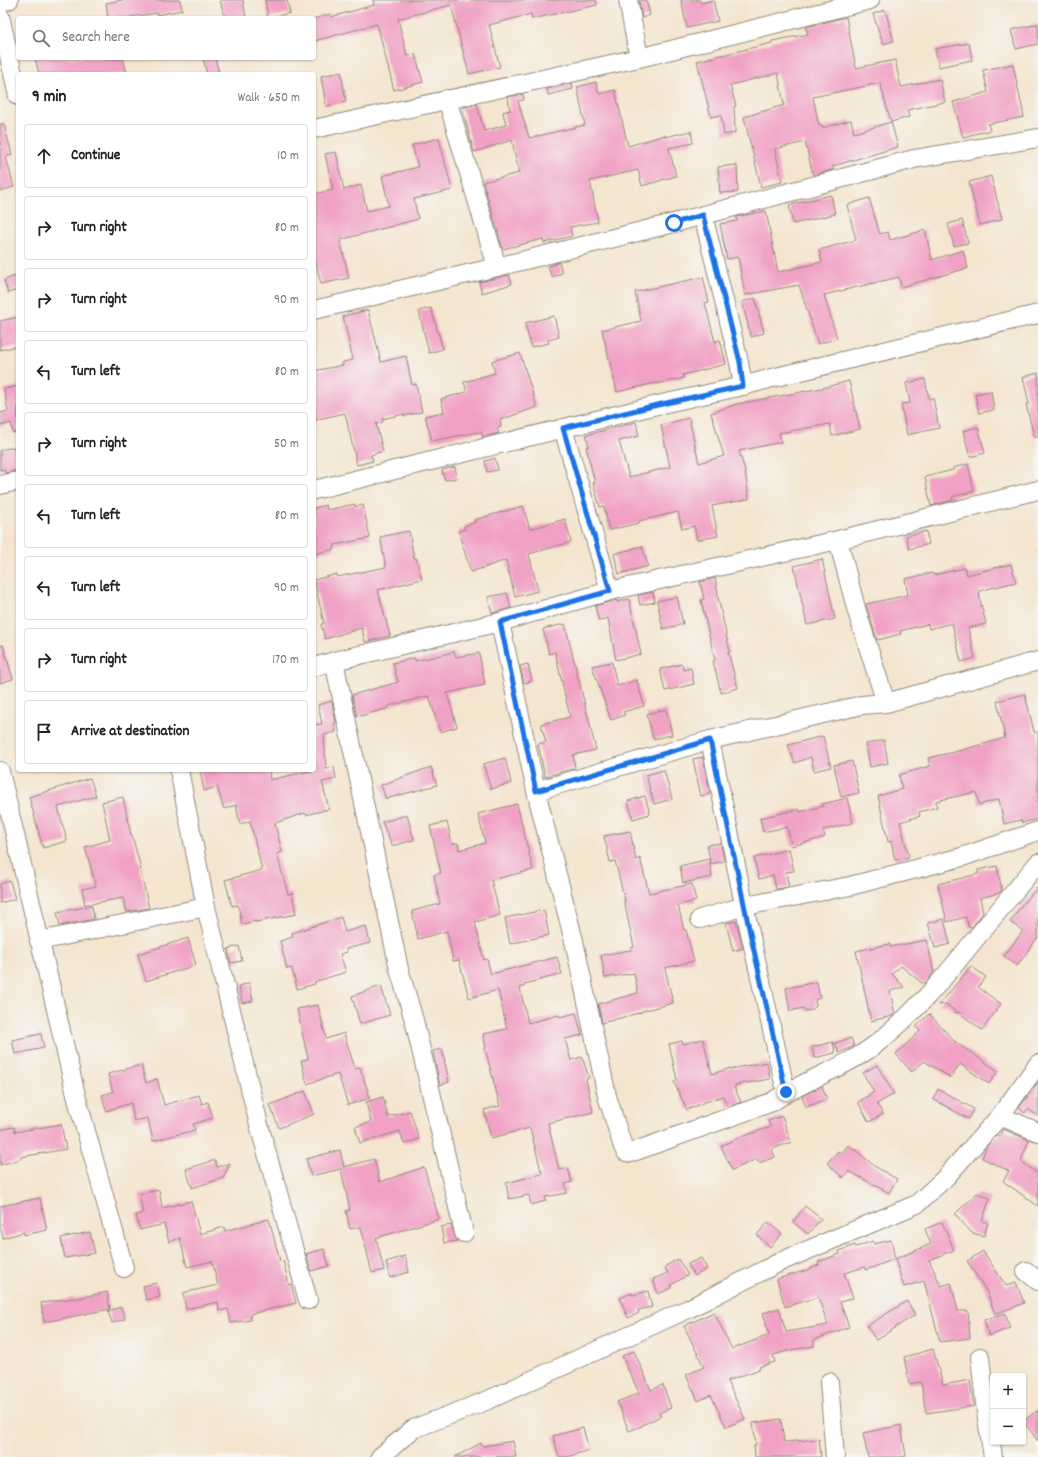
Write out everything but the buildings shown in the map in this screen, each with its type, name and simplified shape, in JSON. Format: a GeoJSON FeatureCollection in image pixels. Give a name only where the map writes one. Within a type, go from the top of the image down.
{"type":"FeatureCollection","features":[{"type":"Feature","properties":{"kind":"street"},"geometry":{"type":"LineString","coordinates":[[0,2],[9,0]]}},
{"type":"Feature","properties":{"kind":"street"},"geometry":{"type":"LineString","coordinates":[[628,0],[639,58]]}},
{"type":"Feature","properties":{"kind":"street"},"geometry":{"type":"LineString","coordinates":[[316,130],[447,99],[639,58],[870,0]]}},
{"type":"Feature","properties":{"kind":"street"},"geometry":{"type":"LineString","coordinates":[[0,16],[16,87]]}},
{"type":"Feature","properties":{"kind":"street"},"geometry":{"type":"LineString","coordinates":[[447,99],[497,267]]}},
{"type":"Feature","properties":{"kind":"street"},"geometry":{"type":"LineString","coordinates":[[316,310],[497,267],[703,215],[914,159],[1038,138]]}},
{"type":"Feature","properties":{"kind":"street"},"geometry":{"type":"LineString","coordinates":[[703,215],[740,362],[743,386]]}},
{"type":"Feature","properties":{"kind":"street"},"geometry":{"type":"LineString","coordinates":[[316,490],[653,406],[743,386],[1038,314]]}},
{"type":"Feature","properties":{"kind":"street"},"geometry":{"type":"LineString","coordinates":[[563,428],[610,591]]}},
{"type":"Feature","properties":{"kind":"street"},"geometry":{"type":"LineString","coordinates":[[0,485],[16,482]]}},
{"type":"Feature","properties":{"kind":"street"},"geometry":{"type":"LineString","coordinates":[[316,666],[500,622],[610,591],[838,540],[1038,490]]}},
{"type":"Feature","properties":{"kind":"street"},"geometry":{"type":"LineString","coordinates":[[838,540],[857,612],[886,703]]}},
{"type":"Feature","properties":{"kind":"street"},"geometry":{"type":"LineString","coordinates":[[500,622],[536,791],[574,941],[607,1096],[623,1147],[626,1152],[630,1153],[772,1102],[786,1092],[852,1060],[875,1045],[899,1024],[936,987],[1038,863]]}},
{"type":"Feature","properties":{"kind":"street"},"geometry":{"type":"LineString","coordinates":[[334,661],[399,969],[414,1020],[464,1233]]}},
{"type":"Feature","properties":{"kind":"street"},"geometry":{"type":"LineString","coordinates":[[536,791],[710,740],[862,705],[886,703],[1038,661]]}},
{"type":"Feature","properties":{"kind":"street"},"geometry":{"type":"LineString","coordinates":[[710,740],[786,1092]]}},
{"type":"Feature","properties":{"kind":"street"},"geometry":{"type":"LineString","coordinates":[[0,771],[4,804],[76,1095],[124,1268]]}},
{"type":"Feature","properties":{"kind":"street"},"geometry":{"type":"LineString","coordinates":[[179,772],[206,908],[259,1125],[308,1300]]}},
{"type":"Feature","properties":{"kind":"street"},"geometry":{"type":"LineString","coordinates":[[700,919],[745,906],[850,886],[962,857],[1038,831]]}},
{"type":"Feature","properties":{"kind":"street"},"geometry":{"type":"LineString","coordinates":[[39,941],[206,908]]}},
{"type":"Feature","properties":{"kind":"street"},"geometry":{"type":"LineString","coordinates":[[380,1457],[413,1429],[486,1401],[688,1309],[782,1261],[917,1204],[945,1178],[1000,1116],[1038,1064]]}},
{"type":"Feature","properties":{"kind":"street"},"geometry":{"type":"LineString","coordinates":[[1000,1116],[1038,1132]]}},
{"type":"Feature","properties":{"kind":"street"},"geometry":{"type":"LineString","coordinates":[[980,1356],[993,1457]]}},
{"type":"Feature","properties":{"kind":"street"},"geometry":{"type":"LineString","coordinates":[[829,1382],[835,1457]]}},
{"type":"Feature","properties":{"kind":"route"},"geometry":{"type":"LineString","coordinates":[[674,223],[703,215],[740,362],[743,386],[563,428],[610,591],[500,622],[536,791],[710,740],[750,933],[786,1092]]}}]}
